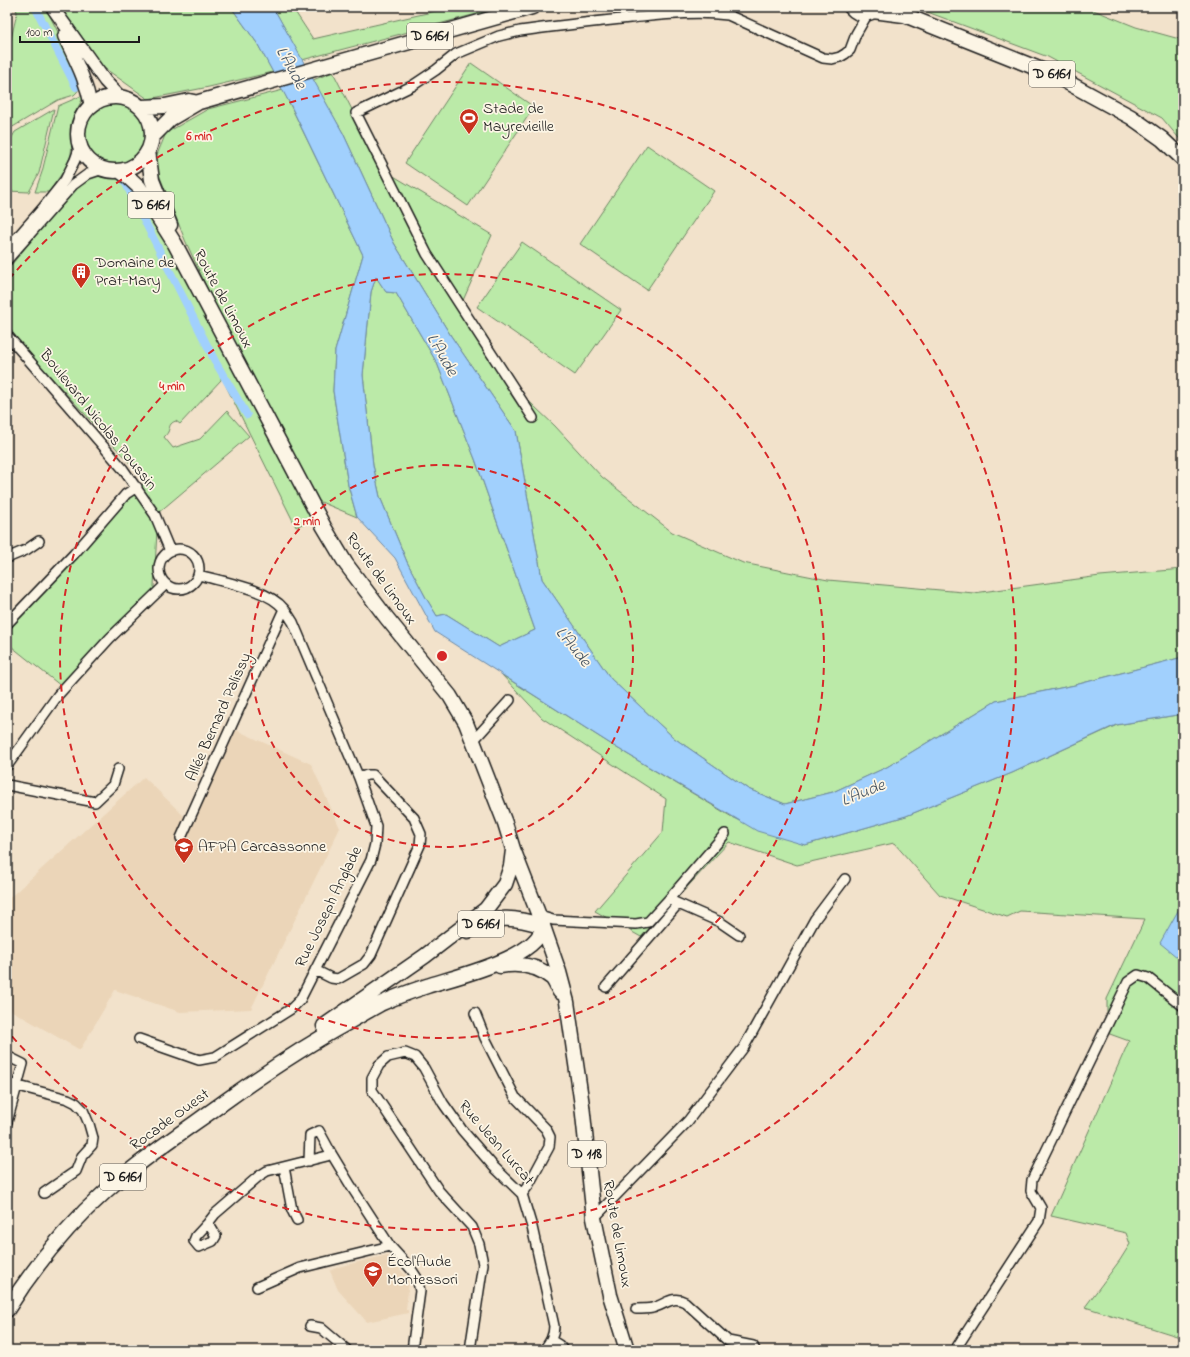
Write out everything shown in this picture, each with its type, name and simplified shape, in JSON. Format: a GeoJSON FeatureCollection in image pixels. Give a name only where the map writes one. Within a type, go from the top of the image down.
{"type":"FeatureCollection","features":[{"type":"Feature","properties":{"kind":"main road"},"geometry":{"type":"LineString","coordinates":[[52,7],[105,81],[120,97]]}},
{"type":"Feature","properties":{"kind":"main road"},"geometry":{"type":"LineString","coordinates":[[52,7],[76,58],[88,89],[91,106]]}},
{"type":"Feature","properties":{"kind":"main road","name":"D 6161"},"geometry":{"type":"LineString","coordinates":[[153,136],[170,119],[199,102],[532,7]]}},
{"type":"Feature","properties":{"kind":"main road","name":"D 6161"},"geometry":{"type":"LineString","coordinates":[[893,7],[907,16],[1054,75],[1131,117],[1162,139],[1183,159]]}},
{"type":"Feature","properties":{"kind":"main road","name":"D 6161"},"geometry":{"type":"LineString","coordinates":[[864,10],[907,16]]}},
{"type":"Feature","properties":{"kind":"main road"},"geometry":{"type":"LineString","coordinates":[[120,97],[132,100],[142,108],[150,121],[153,136],[148,151],[141,161],[136,165],[120,171],[111,171],[103,169],[88,160],[80,146],[78,132],[82,118],[91,106],[104,98],[120,97]]}},
{"type":"Feature","properties":{"kind":"main road","name":"D 6161"},"geometry":{"type":"LineString","coordinates":[[142,108],[165,106],[189,101],[199,102]]}},
{"type":"Feature","properties":{"kind":"main road","name":"D 6161"},"geometry":{"type":"LineString","coordinates":[[148,151],[152,180],[168,219],[175,244]]}},
{"type":"Feature","properties":{"kind":"main road","name":"D 6161"},"geometry":{"type":"LineString","coordinates":[[120,171],[128,176],[139,187],[175,244]]}},
{"type":"Feature","properties":{"kind":"main road","name":"Route de Limoux"},"geometry":{"type":"LineString","coordinates":[[175,244],[324,527],[346,564],[368,594],[450,696],[466,723],[505,823]]}},
{"type":"Feature","properties":{"kind":"main road","name":"D 6161"},"geometry":{"type":"LineString","coordinates":[[505,823],[513,849],[547,921]]}},
{"type":"Feature","properties":{"kind":"main road","name":"D 6161"},"geometry":{"type":"LineString","coordinates":[[505,823],[518,845],[547,921]]}},
{"type":"Feature","properties":{"kind":"main road","name":"D 6161"},"geometry":{"type":"LineString","coordinates":[[463,928],[486,909],[505,884],[512,866],[513,849]]}},
{"type":"Feature","properties":{"kind":"main road","name":"D 6161"},"geometry":{"type":"LineString","coordinates":[[425,956],[476,926],[496,919],[547,921]]}},
{"type":"Feature","properties":{"kind":"main road","name":"Rocade Ouest"},"geometry":{"type":"LineString","coordinates":[[7,1310],[25,1281],[52,1247],[81,1215],[108,1189],[146,1158],[266,1072],[330,1032],[379,1005],[425,987],[480,970],[520,953],[537,939],[547,921]]}},
{"type":"Feature","properties":{"kind":"main road","name":"D 118"},"geometry":{"type":"LineString","coordinates":[[547,921],[567,1002]]}},
{"type":"Feature","properties":{"kind":"main road","name":"Rocade Ouest"},"geometry":{"type":"LineString","coordinates":[[266,1072],[304,1040],[463,928]]}},
{"type":"Feature","properties":{"kind":"main road","name":"Rocade Ouest"},"geometry":{"type":"LineString","coordinates":[[480,970],[513,964],[526,965],[540,970],[553,979],[567,1002]]}},
{"type":"Feature","properties":{"kind":"main road","name":"Route de Limoux"},"geometry":{"type":"LineString","coordinates":[[567,1002],[582,1105],[594,1218],[612,1305],[626,1348]]}},
{"type":"Feature","properties":{"kind":"street"},"geometry":{"type":"LineString","coordinates":[[533,418],[427,254],[356,113],[412,86],[456,54],[499,36],[520,31],[658,15],[696,12],[714,13],[728,15],[823,58],[832,59],[840,57],[850,50],[864,10]]}},
{"type":"Feature","properties":{"kind":"street"},"geometry":{"type":"LineString","coordinates":[[856,34],[864,10]]}},
{"type":"Feature","properties":{"kind":"street"},"geometry":{"type":"LineString","coordinates":[[7,249],[65,180],[80,146]]}},
{"type":"Feature","properties":{"kind":"street"},"geometry":{"type":"LineString","coordinates":[[7,260],[73,185],[88,174],[103,169]]}},
{"type":"Feature","properties":{"kind":"street","name":"Boulevard Nicolas Poussin"},"geometry":{"type":"LineString","coordinates":[[7,335],[124,469],[155,515],[170,551]]}},
{"type":"Feature","properties":{"kind":"street"},"geometry":{"type":"LineString","coordinates":[[7,624],[74,554],[122,499],[136,487]]}},
{"type":"Feature","properties":{"kind":"street"},"geometry":{"type":"LineString","coordinates":[[7,558],[26,550],[39,541]]}},
{"type":"Feature","properties":{"kind":"street"},"geometry":{"type":"LineString","coordinates":[[183,549],[196,557],[199,565],[199,575],[191,586],[185,589],[176,589],[166,584],[161,578],[159,566],[161,560],[170,551],[183,549]]}},
{"type":"Feature","properties":{"kind":"street","name":"Rue Joseph Anglade"},"geometry":{"type":"LineString","coordinates":[[139,1039],[199,1060],[215,1058],[291,1009],[300,1000],[371,860],[375,844],[376,826],[358,778],[293,622],[284,609],[272,599],[261,593],[199,575]]}},
{"type":"Feature","properties":{"kind":"street"},"geometry":{"type":"LineString","coordinates":[[7,766],[58,695],[110,638],[166,584]]}},
{"type":"Feature","properties":{"kind":"street","name":"Allée Bernard Palissy"},"geometry":{"type":"LineString","coordinates":[[181,838],[284,609]]}},
{"type":"Feature","properties":{"kind":"street"},"geometry":{"type":"LineString","coordinates":[[473,741],[510,700]]}},
{"type":"Feature","properties":{"kind":"street"},"geometry":{"type":"LineString","coordinates":[[7,785],[95,802],[113,785],[118,769]]}},
{"type":"Feature","properties":{"kind":"street"},"geometry":{"type":"LineString","coordinates":[[315,970],[331,978],[338,979],[364,964],[371,955],[420,845],[421,834],[414,818],[373,776],[367,775],[358,778]]}},
{"type":"Feature","properties":{"kind":"street"},"geometry":{"type":"LineString","coordinates":[[547,921],[636,924],[648,922],[724,834]]}},
{"type":"Feature","properties":{"kind":"street"},"geometry":{"type":"LineString","coordinates":[[594,1218],[688,1121],[744,1047],[815,919],[845,880]]}},
{"type":"Feature","properties":{"kind":"street"},"geometry":{"type":"LineString","coordinates":[[668,900],[720,922],[739,935]]}},
{"type":"Feature","properties":{"kind":"street"},"geometry":{"type":"LineString","coordinates":[[606,987],[678,904]]}},
{"type":"Feature","properties":{"kind":"street"},"geometry":{"type":"LineString","coordinates":[[955,1350],[1039,1221],[1041,1208],[1031,1191],[1032,1180],[1128,982],[1138,974],[1148,978],[1183,1006]]}},
{"type":"Feature","properties":{"kind":"street"},"geometry":{"type":"LineString","coordinates":[[475,1013],[491,1051],[515,1097],[546,1129],[550,1137],[549,1148],[522,1194]]}},
{"type":"Feature","properties":{"kind":"street","name":"Rue Jean Lurcat"},"geometry":{"type":"LineString","coordinates":[[470,1350],[483,1264],[479,1244],[472,1227],[439,1191],[372,1090],[372,1078],[378,1066],[388,1057],[405,1053],[415,1057],[424,1068],[443,1103],[462,1130],[494,1167],[522,1194],[532,1227],[552,1316],[554,1334],[551,1340]]}},
{"type":"Feature","properties":{"kind":"street"},"geometry":{"type":"LineString","coordinates":[[7,1056],[23,1064],[7,1122]]}},
{"type":"Feature","properties":{"kind":"street"},"geometry":{"type":"LineString","coordinates":[[7,1083],[68,1099],[76,1103],[83,1110],[89,1124],[93,1138],[92,1145],[82,1156],[76,1172],[44,1194]]}},
{"type":"Feature","properties":{"kind":"street"},"geometry":{"type":"LineString","coordinates":[[309,1161],[310,1135],[320,1131],[331,1153],[390,1246],[411,1269],[417,1278],[420,1291],[412,1350]]}},
{"type":"Feature","properties":{"kind":"street"},"geometry":{"type":"LineString","coordinates":[[208,1223],[215,1214],[259,1176],[268,1171],[327,1156],[331,1153]]}},
{"type":"Feature","properties":{"kind":"street"},"geometry":{"type":"LineString","coordinates":[[284,1167],[292,1210],[297,1220]]}},
{"type":"Feature","properties":{"kind":"street"},"geometry":{"type":"LineString","coordinates":[[257,1288],[300,1268],[390,1246]]}},
{"type":"Feature","properties":{"kind":"street"},"geometry":{"type":"LineString","coordinates":[[636,1309],[652,1308],[679,1299],[685,1302],[728,1341],[753,1346],[755,1350]]}},
{"type":"Feature","properties":{"kind":"street"},"geometry":{"type":"LineString","coordinates":[[310,1326],[321,1328],[347,1350]]}},
{"type":"Feature","properties":{"kind":"street"},"geometry":{"type":"LineString","coordinates":[[544,1350],[551,1340],[559,1345],[563,1350]]}},
{"type":"Feature","properties":{"kind":"shaded area","name":"AFPA Carcassonne"},"geometry":{"type":"Polygon","coordinates":[[[225,725],[311,764],[340,828],[251,1009],[180,1012],[115,990],[80,1050],[7,1008],[7,900],[144,777],[185,817],[225,725]]]}},
{"type":"Feature","properties":{"kind":"shaded area","name":"Écol'Aude Montessori"},"geometry":{"type":"Polygon","coordinates":[[[387,1255],[409,1281],[406,1310],[408,1310],[408,1313],[367,1322],[338,1290],[330,1271],[338,1267],[387,1255]]]}},
{"type":"Feature","properties":{"kind":"green space"},"geometry":{"type":"Polygon","coordinates":[[[16,7],[45,7],[65,46],[80,87],[74,95],[58,100],[11,128],[7,136],[7,56],[17,13],[16,7]]]}},
{"type":"Feature","properties":{"kind":"green space"},"geometry":{"type":"Polygon","coordinates":[[[61,7],[231,7],[257,43],[273,72],[148,99],[103,67],[61,7]]]}},
{"type":"Feature","properties":{"kind":"green space"},"geometry":{"type":"Polygon","coordinates":[[[273,7],[292,7],[313,39],[436,11],[447,7],[503,7],[302,60],[273,7]]]}},
{"type":"Feature","properties":{"kind":"green space"},"geometry":{"type":"Polygon","coordinates":[[[914,7],[1086,7],[1136,27],[1183,40],[1183,143],[1162,118],[1048,57],[914,7]]]}},
{"type":"Feature","properties":{"kind":"green space","name":"Stade de Mayrevieille"},"geometry":{"type":"Polygon","coordinates":[[[471,63],[534,107],[468,206],[405,163],[471,63]]]}},
{"type":"Feature","properties":{"kind":"green space"},"geometry":{"type":"Polygon","coordinates":[[[333,72],[382,169],[492,235],[461,305],[485,333],[515,388],[555,426],[602,477],[672,532],[743,563],[828,580],[974,593],[1100,576],[1183,569],[1183,657],[1075,685],[996,701],[887,767],[833,792],[785,804],[748,789],[674,738],[611,679],[542,579],[516,431],[451,336],[394,243],[343,133],[313,80],[333,72]]]}},
{"type":"Feature","properties":{"kind":"green space"},"geometry":{"type":"Polygon","coordinates":[[[283,90],[363,255],[335,351],[333,391],[348,485],[357,517],[316,500],[221,318],[185,240],[154,162],[166,133],[208,109],[283,90]]]}},
{"type":"Feature","properties":{"kind":"green space"},"geometry":{"type":"Polygon","coordinates":[[[81,96],[83,98],[74,115],[71,154],[67,166],[49,192],[35,192],[42,172],[58,106],[81,96]]]}},
{"type":"Feature","properties":{"kind":"green space"},"geometry":{"type":"Polygon","coordinates":[[[117,101],[135,107],[143,115],[149,133],[143,151],[135,159],[117,165],[99,159],[91,151],[85,133],[91,115],[99,107],[117,101]]]}},
{"type":"Feature","properties":{"kind":"green space"},"geometry":{"type":"Polygon","coordinates":[[[54,109],[39,173],[29,192],[7,191],[7,146],[15,132],[54,109]]]}},
{"type":"Feature","properties":{"kind":"green space"},"geometry":{"type":"Polygon","coordinates":[[[647,145],[714,191],[647,290],[580,244],[647,145]]]}},
{"type":"Feature","properties":{"kind":"green space"},"geometry":{"type":"Polygon","coordinates":[[[102,173],[128,180],[143,195],[313,519],[296,527],[221,376],[221,380],[180,424],[176,421],[171,424],[164,437],[173,448],[200,439],[227,411],[249,436],[158,513],[153,604],[61,686],[7,643],[7,630],[146,481],[19,342],[7,324],[7,270],[71,193],[93,174],[102,173]]]}},
{"type":"Feature","properties":{"kind":"green space"},"geometry":{"type":"Polygon","coordinates":[[[522,242],[621,310],[575,375],[477,307],[522,242]]]}},
{"type":"Feature","properties":{"kind":"green space"},"geometry":{"type":"Polygon","coordinates":[[[376,277],[386,292],[396,293],[437,363],[475,459],[535,630],[499,647],[446,614],[437,616],[407,562],[380,497],[373,465],[363,375],[371,292],[376,277]]]}},
{"type":"Feature","properties":{"kind":"green space"},"geometry":{"type":"Polygon","coordinates":[[[502,675],[617,748],[732,817],[805,845],[906,816],[1012,773],[1117,725],[1183,714],[1183,1338],[1085,1307],[1130,1244],[1126,1233],[1051,1216],[1129,1041],[1107,1033],[1107,999],[1145,919],[1020,911],[1007,917],[940,895],[894,843],[797,865],[729,842],[641,937],[595,911],[663,832],[666,799],[542,718],[502,675]]]}},
{"type":"Feature","properties":{"kind":"water","name":"L'Aude"},"geometry":{"type":"Polygon","coordinates":[[[231,7],[273,7],[343,133],[394,243],[451,336],[516,431],[542,579],[611,679],[674,738],[748,789],[785,804],[833,792],[887,767],[996,701],[1075,685],[1183,657],[1183,714],[1116,725],[1012,773],[906,816],[805,845],[757,831],[617,748],[435,632],[395,558],[357,517],[348,485],[333,391],[335,351],[363,255],[290,104],[257,43],[231,7]],[[376,277],[371,292],[363,375],[373,465],[380,497],[407,562],[437,616],[446,614],[499,647],[535,630],[475,459],[437,363],[396,293],[386,292],[376,277]]]}},
{"type":"Feature","properties":{"kind":"water"},"geometry":{"type":"Polygon","coordinates":[[[1179,909],[1183,910],[1183,962],[1160,943],[1179,909]]]}},
{"type":"Feature","properties":{"kind":"waterway"},"geometry":{"type":"LineString","coordinates":[[35,7],[76,87]]}},
{"type":"Feature","properties":{"kind":"waterway"},"geometry":{"type":"LineString","coordinates":[[124,180],[216,363],[247,415]]}},
{"type":"Feature","properties":{"kind":"place","name":"Stade de Mayrevieille"},"geometry":{"type":"Point","coordinates":[469,135]}},
{"type":"Feature","properties":{"kind":"place","name":"Domaine de Prat-Mary"},"geometry":{"type":"Point","coordinates":[81,289]}},
{"type":"Feature","properties":{"kind":"place","name":"AFPA Carcassonne"},"geometry":{"type":"Point","coordinates":[184,864]}},
{"type":"Feature","properties":{"kind":"place","name":"Écol'Aude Montessori"},"geometry":{"type":"Point","coordinates":[373,1288]}}]}
